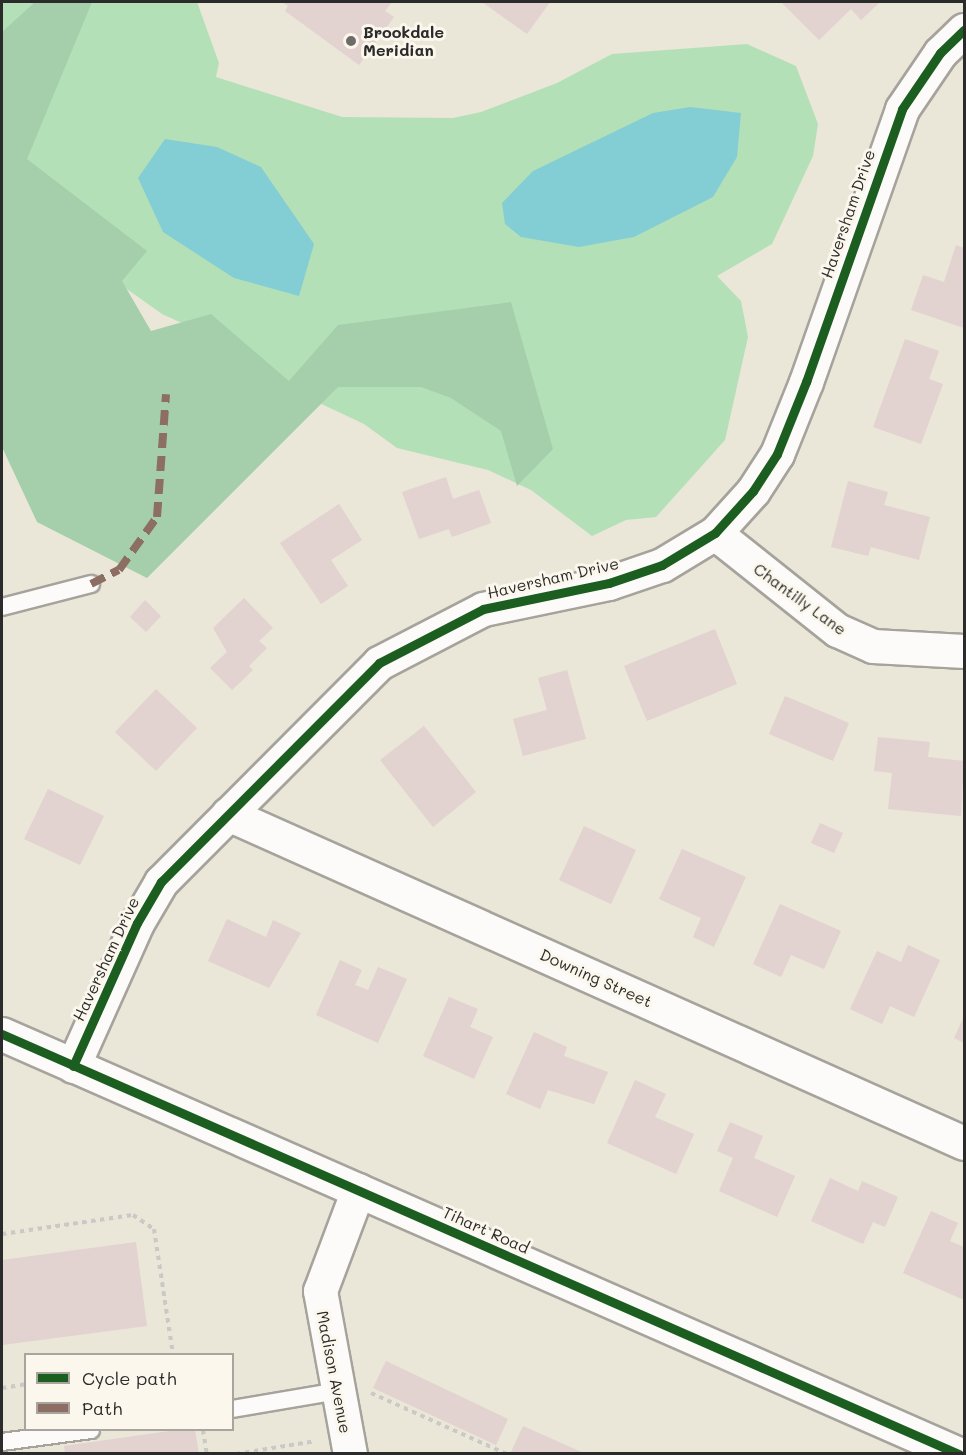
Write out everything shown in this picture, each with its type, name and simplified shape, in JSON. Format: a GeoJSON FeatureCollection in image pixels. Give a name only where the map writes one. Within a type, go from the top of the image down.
{"type":"FeatureCollection","features":[{"type":"Feature","properties":{"kind":"street","name":"Haversham Drive"},"geometry":{"type":"LineString","coordinates":[[73,1066],[148,902],[183,856],[379,663],[434,631],[483,609],[630,576],[662,565],[715,533],[777,454],[902,109],[933,62],[964,30]]}},
{"type":"Feature","properties":{"kind":"street","name":"Chantilly Lane"},"geometry":{"type":"LineString","coordinates":[[715,533],[837,630],[873,646],[964,651]]}},
{"type":"Feature","properties":{"kind":"street","name":"Downing Street"},"geometry":{"type":"LineString","coordinates":[[228,814],[964,1143]]}},
{"type":"Feature","properties":{"kind":"street","name":"Tihart Road"},"geometry":{"type":"LineString","coordinates":[[2,1034],[959,1454]]}},
{"type":"Feature","properties":{"kind":"street","name":"Madison Avenue"},"geometry":{"type":"LineString","coordinates":[[337,1447],[338,1391],[320,1292],[358,1190]]}},
{"type":"Feature","properties":{"kind":"lane"},"geometry":{"type":"LineString","coordinates":[[2,607],[91,584]]}},
{"type":"Feature","properties":{"kind":"lane"},"geometry":{"type":"LineString","coordinates":[[234,1409],[338,1391]]}},
{"type":"Feature","properties":{"kind":"lane"},"geometry":{"type":"LineString","coordinates":[[2,1443],[84,1431]]}},
{"type":"Feature","properties":{"kind":"path"},"geometry":{"type":"LineString","coordinates":[[2,1234],[133,1215],[153,1229],[173,1353]]}},
{"type":"Feature","properties":{"kind":"path"},"geometry":{"type":"LineString","coordinates":[[2,1388],[24,1384]]}},
{"type":"Feature","properties":{"kind":"path"},"geometry":{"type":"LineString","coordinates":[[371,1402],[369,1392],[507,1454]]}},
{"type":"Feature","properties":{"kind":"path"},"geometry":{"type":"LineString","coordinates":[[203,1431],[207,1454]]}},
{"type":"Feature","properties":{"kind":"path"},"geometry":{"type":"LineString","coordinates":[[236,1454],[337,1447]]}},
{"type":"Feature","properties":{"kind":"green space"},"geometry":{"type":"Polygon","coordinates":[[[2,2],[197,2],[219,63],[216,77],[342,117],[453,118],[481,112],[557,83],[612,54],[747,44],[796,66],[818,124],[813,156],[772,244],[717,276],[741,301],[748,337],[725,440],[656,517],[626,520],[592,536],[531,490],[488,470],[397,448],[364,424],[279,384],[250,354],[162,314],[103,272],[2,219],[2,2]]]}},
{"type":"Feature","properties":{"kind":"green space"},"geometry":{"type":"Polygon","coordinates":[[[35,2],[92,2],[27,159],[147,251],[122,281],[151,331],[211,314],[289,381],[338,325],[511,302],[553,449],[517,486],[501,431],[451,398],[421,387],[338,387],[147,578],[37,522],[2,447],[2,32],[35,2]]]}},
{"type":"Feature","properties":{"kind":"water"},"geometry":{"type":"Polygon","coordinates":[[[690,107],[741,113],[737,157],[713,197],[634,237],[579,247],[521,237],[505,224],[502,203],[533,171],[653,113],[690,107]]]}},
{"type":"Feature","properties":{"kind":"water"},"geometry":{"type":"Polygon","coordinates":[[[165,139],[217,147],[261,167],[314,244],[299,296],[234,278],[163,232],[138,178],[165,139]]]}},
{"type":"Feature","properties":{"kind":"building","name":"Brookdale Meridian"},"geometry":{"type":"Polygon","coordinates":[[[282,2],[392,2],[385,11],[394,17],[359,65],[285,11],[288,6],[282,2]]]}},
{"type":"Feature","properties":{"kind":"building","name":"Brookdale Meridian"},"geometry":{"type":"Polygon","coordinates":[[[482,2],[550,2],[527,34],[482,2]]]}},
{"type":"Feature","properties":{"kind":"building"},"geometry":{"type":"Polygon","coordinates":[[[781,2],[880,2],[861,20],[851,9],[819,40],[781,2]]]}},
{"type":"Feature","properties":{"kind":"building"},"geometry":{"type":"Polygon","coordinates":[[[956,245],[964,248],[964,328],[911,310],[923,275],[944,282],[956,245]]]}},
{"type":"Feature","properties":{"kind":"building"},"geometry":{"type":"Polygon","coordinates":[[[905,339],[939,351],[929,379],[943,384],[921,444],[873,427],[905,339]]]}},
{"type":"Feature","properties":{"kind":"building"},"geometry":{"type":"Polygon","coordinates":[[[446,477],[453,499],[479,490],[491,523],[452,537],[449,529],[419,539],[402,492],[446,477]]]}},
{"type":"Feature","properties":{"kind":"building"},"geometry":{"type":"Polygon","coordinates":[[[848,481],[888,492],[884,505],[930,517],[919,560],[871,547],[868,556],[831,547],[848,481]]]}},
{"type":"Feature","properties":{"kind":"building"},"geometry":{"type":"Polygon","coordinates":[[[339,504],[362,540],[331,560],[348,586],[321,604],[280,543],[339,504]]]}},
{"type":"Feature","properties":{"kind":"building"},"geometry":{"type":"Polygon","coordinates":[[[244,598],[273,628],[259,641],[267,648],[249,666],[253,670],[232,690],[210,668],[227,652],[213,628],[244,598]]]}},
{"type":"Feature","properties":{"kind":"building"},"geometry":{"type":"Polygon","coordinates":[[[145,600],[161,616],[146,632],[130,617],[145,600]]]}},
{"type":"Feature","properties":{"kind":"building"},"geometry":{"type":"Polygon","coordinates":[[[715,629],[737,684],[647,721],[624,666],[715,629]]]}},
{"type":"Feature","properties":{"kind":"building"},"geometry":{"type":"Polygon","coordinates":[[[567,670],[586,739],[523,756],[513,719],[547,710],[538,678],[567,670]]]}},
{"type":"Feature","properties":{"kind":"building"},"geometry":{"type":"Polygon","coordinates":[[[156,689],[197,728],[156,771],[115,732],[156,689]]]}},
{"type":"Feature","properties":{"kind":"building"},"geometry":{"type":"Polygon","coordinates":[[[785,696],[849,723],[833,761],[769,734],[785,696]]]}},
{"type":"Feature","properties":{"kind":"building"},"geometry":{"type":"Polygon","coordinates":[[[424,726],[476,792],[433,827],[380,760],[424,726]]]}},
{"type":"Feature","properties":{"kind":"building"},"geometry":{"type":"Polygon","coordinates":[[[878,737],[930,742],[928,757],[964,761],[961,816],[888,809],[892,773],[874,771],[878,737]]]}},
{"type":"Feature","properties":{"kind":"building"},"geometry":{"type":"Polygon","coordinates":[[[48,789],[104,816],[80,865],[24,839],[48,789]]]}},
{"type":"Feature","properties":{"kind":"building"},"geometry":{"type":"Polygon","coordinates":[[[820,823],[843,833],[834,853],[811,843],[820,823]]]}},
{"type":"Feature","properties":{"kind":"building"},"geometry":{"type":"Polygon","coordinates":[[[584,826],[636,850],[611,904],[559,880],[584,826]]]}},
{"type":"Feature","properties":{"kind":"building"},"geometry":{"type":"Polygon","coordinates":[[[682,849],[746,877],[714,947],[693,937],[701,918],[659,899],[682,849]]]}},
{"type":"Feature","properties":{"kind":"building"},"geometry":{"type":"Polygon","coordinates":[[[780,904],[841,931],[824,969],[791,955],[781,977],[753,964],[780,904]]]}},
{"type":"Feature","properties":{"kind":"building"},"geometry":{"type":"Polygon","coordinates":[[[227,919],[266,937],[273,920],[301,933],[269,988],[208,961],[227,919]]]}},
{"type":"Feature","properties":{"kind":"building"},"geometry":{"type":"Polygon","coordinates":[[[908,945],[940,960],[914,1017],[890,1006],[882,1024],[850,1009],[877,951],[901,962],[908,945]]]}},
{"type":"Feature","properties":{"kind":"building"},"geometry":{"type":"Polygon","coordinates":[[[340,960],[362,970],[355,985],[368,990],[378,967],[407,979],[378,1043],[316,1015],[340,960]]]}},
{"type":"Feature","properties":{"kind":"building"},"geometry":{"type":"Polygon","coordinates":[[[449,997],[478,1009],[470,1027],[493,1037],[474,1079],[423,1056],[449,997]]]}},
{"type":"Feature","properties":{"kind":"building"},"geometry":{"type":"Polygon","coordinates":[[[964,1016],[964,1043],[954,1038],[964,1016]]]}},
{"type":"Feature","properties":{"kind":"building"},"geometry":{"type":"Polygon","coordinates":[[[534,1032],[567,1047],[564,1056],[608,1072],[594,1104],[548,1090],[540,1109],[506,1094],[534,1032]]]}},
{"type":"Feature","properties":{"kind":"building"},"geometry":{"type":"Polygon","coordinates":[[[635,1080],[666,1094],[655,1117],[694,1134],[676,1174],[607,1143],[635,1080]]]}},
{"type":"Feature","properties":{"kind":"building"},"geometry":{"type":"Polygon","coordinates":[[[730,1122],[763,1136],[754,1158],[795,1176],[777,1217],[719,1191],[733,1158],[717,1151],[730,1122]]]}},
{"type":"Feature","properties":{"kind":"building"},"geometry":{"type":"Polygon","coordinates":[[[830,1178],[858,1191],[862,1181],[898,1197],[885,1227],[873,1222],[863,1244],[811,1221],[830,1178]]]}},
{"type":"Feature","properties":{"kind":"building"},"geometry":{"type":"Polygon","coordinates":[[[931,1211],[958,1223],[950,1241],[964,1247],[964,1300],[903,1273],[931,1211]]]}},
{"type":"Feature","properties":{"kind":"building"},"geometry":{"type":"Polygon","coordinates":[[[136,1242],[147,1326],[2,1345],[2,1260],[136,1242]]]}},
{"type":"Feature","properties":{"kind":"building"},"geometry":{"type":"Polygon","coordinates":[[[386,1361],[508,1419],[496,1445],[373,1388],[386,1361]]]}},
{"type":"Feature","properties":{"kind":"building"},"geometry":{"type":"Polygon","coordinates":[[[523,1426],[586,1454],[511,1452],[523,1426]]]}},
{"type":"Feature","properties":{"kind":"building"},"geometry":{"type":"Polygon","coordinates":[[[170,1431],[195,1431],[199,1454],[65,1454],[64,1446],[170,1431]]]}},
{"type":"Feature","properties":{"kind":"marked path"},"geometry":{"type":"LineString","coordinates":[[91,584],[119,570],[157,517],[166,394]]}},
{"type":"Feature","properties":{"kind":"cycle path"},"geometry":{"type":"LineString","coordinates":[[73,1066],[137,923],[161,882],[379,663],[483,609],[609,583],[662,565],[715,533],[753,491],[777,454],[806,382],[902,109],[940,53],[964,30]]}},
{"type":"Feature","properties":{"kind":"cycle path"},"geometry":{"type":"LineString","coordinates":[[2,1034],[959,1454]]}},
{"type":"Feature","properties":{"kind":"place","name":"Brookdale Meridian"},"geometry":{"type":"Point","coordinates":[351,41]}}]}
